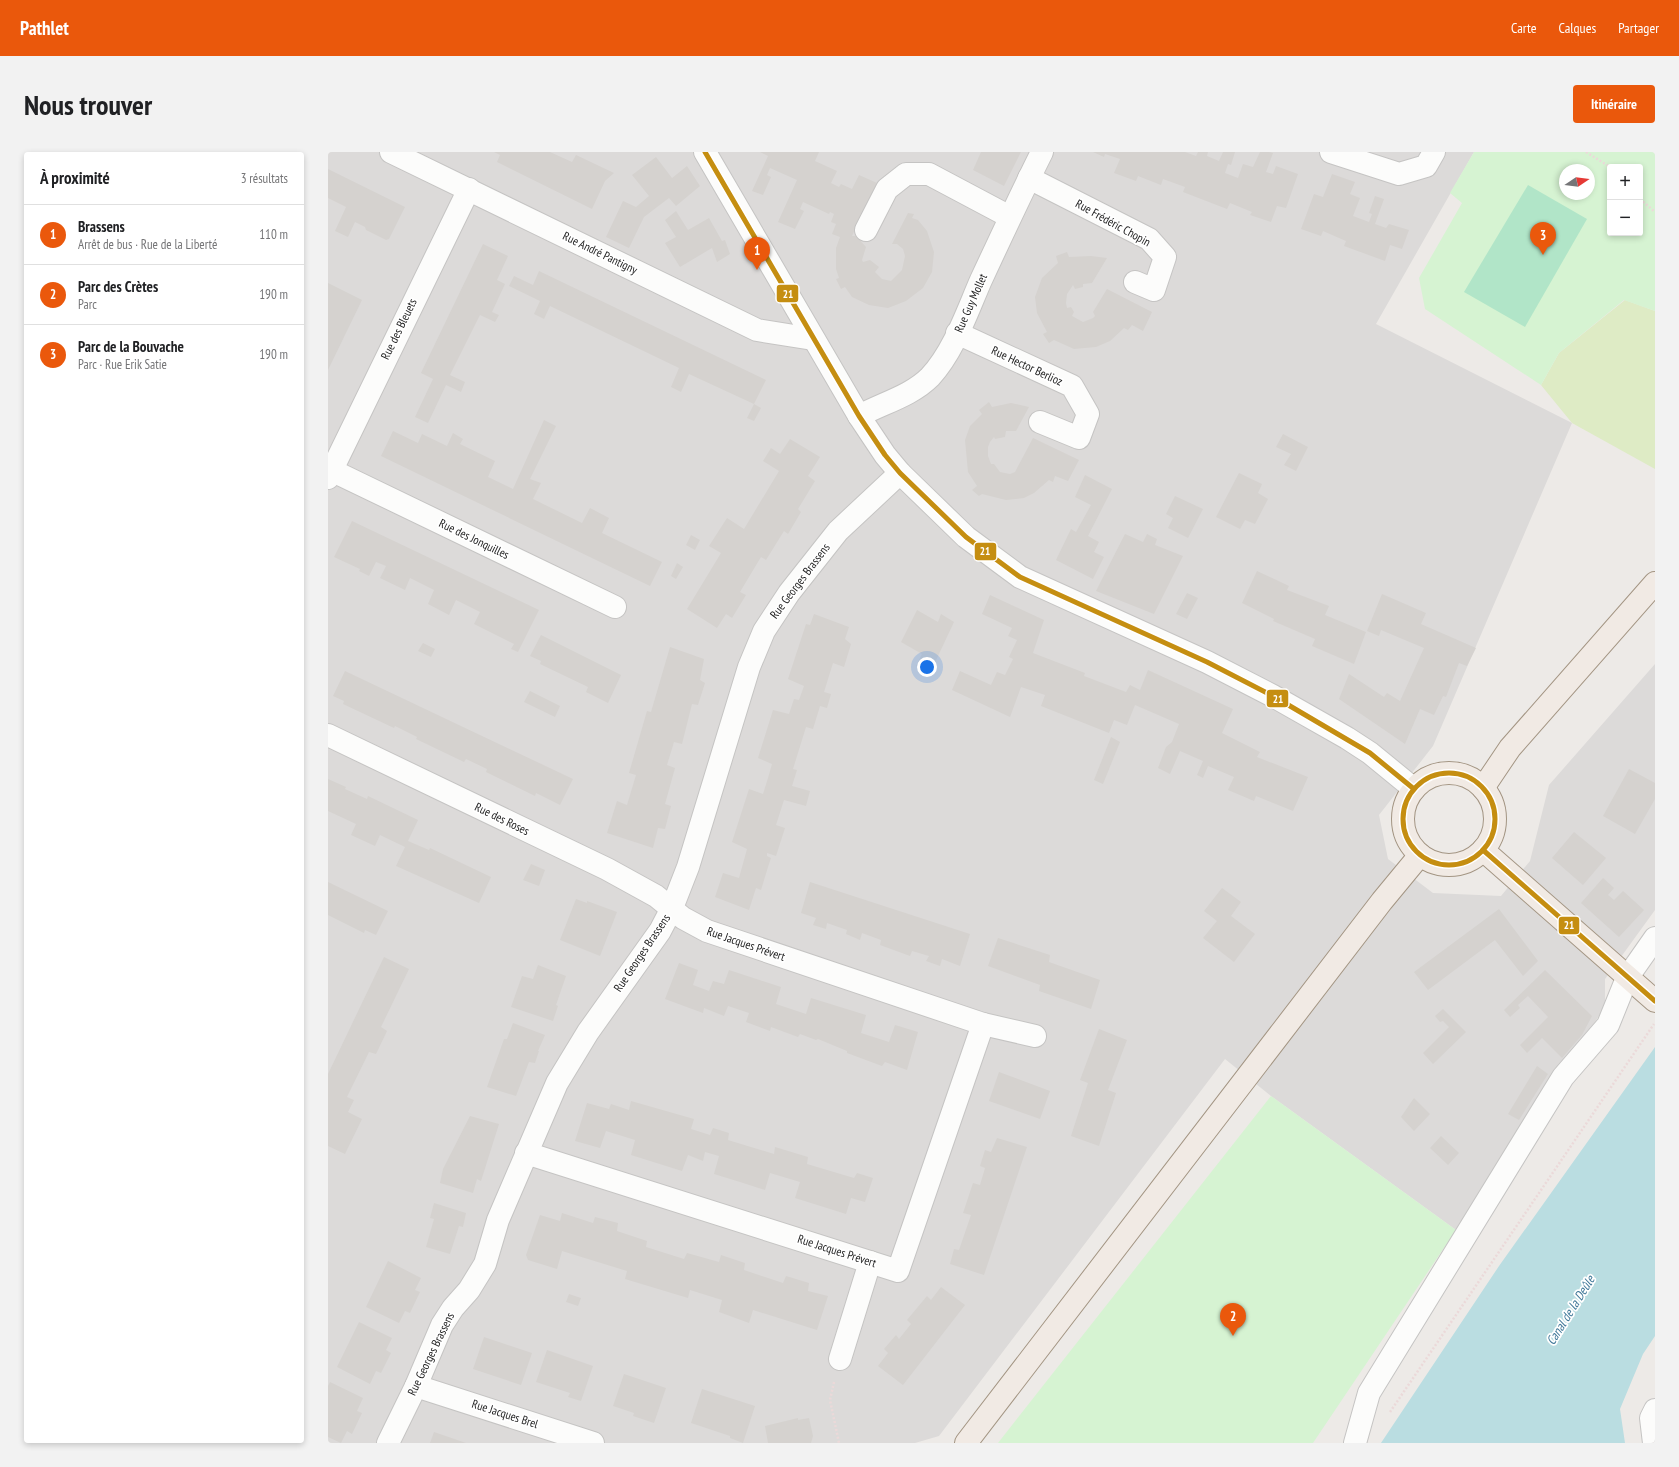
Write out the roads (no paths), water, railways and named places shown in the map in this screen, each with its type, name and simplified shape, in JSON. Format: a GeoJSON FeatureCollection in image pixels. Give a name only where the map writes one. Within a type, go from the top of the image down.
{"type":"FeatureCollection","features":[{"type":"Feature","properties":{"kind":"main road"},"geometry":{"type":"LineString","coordinates":[[1483,788],[1510,748],[1655,583]]}},
{"type":"Feature","properties":{"kind":"main road"},"geometry":{"type":"LineString","coordinates":[[1454,773],[1474,781],[1483,788],[1490,799],[1494,812],[1494,826],[1490,839],[1483,850],[1472,859],[1460,864],[1446,865],[1432,862],[1420,855],[1411,844],[1404,831],[1403,816],[1406,802],[1414,789],[1432,776],[1454,773]]}},
{"type":"Feature","properties":{"kind":"main road"},"geometry":{"type":"LineString","coordinates":[[1483,850],[1655,1001]]}},
{"type":"Feature","properties":{"kind":"main road"},"geometry":{"type":"LineString","coordinates":[[966,1443],[1382,900],[1420,855]]}},
{"type":"Feature","properties":{"kind":"street","name":"Rue André Pantigny"},"geometry":{"type":"LineString","coordinates":[[391,152],[757,330],[813,339]]}},
{"type":"Feature","properties":{"kind":"street"},"geometry":{"type":"LineString","coordinates":[[705,152],[859,416],[900,473],[966,537],[1020,577],[1207,662],[1273,696],[1347,738],[1370,753],[1414,789]]}},
{"type":"Feature","properties":{"kind":"street","name":"Rue Guy Mollet"},"geometry":{"type":"LineString","coordinates":[[859,416],[914,390],[930,377],[943,360],[1042,152]]}},
{"type":"Feature","properties":{"kind":"street"},"geometry":{"type":"LineString","coordinates":[[1331,152],[1399,174],[1426,166],[1434,152]]}},
{"type":"Feature","properties":{"kind":"street"},"geometry":{"type":"LineString","coordinates":[[866,230],[887,189],[906,174],[929,174],[1010,217]]}},
{"type":"Feature","properties":{"kind":"street","name":"Rue Frédéric Chopin"},"geometry":{"type":"LineString","coordinates":[[1029,178],[1149,240],[1166,257],[1154,290],[1135,282]]}},
{"type":"Feature","properties":{"kind":"street","name":"Rue des Bleuets"},"geometry":{"type":"LineString","coordinates":[[330,474],[468,189]]}},
{"type":"Feature","properties":{"kind":"street","name":"Rue Hector Berlioz"},"geometry":{"type":"LineString","coordinates":[[957,333],[1072,386],[1088,414],[1079,438],[1040,422]]}},
{"type":"Feature","properties":{"kind":"street","name":"Rue Georges Brassens"},"geometry":{"type":"LineString","coordinates":[[388,1443],[416,1386],[442,1325],[453,1308],[469,1290],[485,1264],[498,1220],[526,1153],[558,1084],[588,1032],[660,931],[672,908],[688,867],[749,667],[764,631],[788,592],[838,531],[900,473]]}},
{"type":"Feature","properties":{"kind":"street","name":"Rue des Jonquilles"},"geometry":{"type":"LineString","coordinates":[[330,474],[615,607]]}},
{"type":"Feature","properties":{"kind":"street","name":"Rue des Roses"},"geometry":{"type":"LineString","coordinates":[[328,735],[607,869],[656,896],[672,908]]}},
{"type":"Feature","properties":{"kind":"street","name":"Rue Jacques Prévert"},"geometry":{"type":"LineString","coordinates":[[672,908],[683,918],[707,931],[983,1024],[1036,1036]]}},
{"type":"Feature","properties":{"kind":"street"},"geometry":{"type":"LineString","coordinates":[[1355,1443],[1370,1393],[1562,1077],[1608,1025],[1627,978],[1655,938]]}},
{"type":"Feature","properties":{"kind":"street","name":"Rue Jacques Prévert"},"geometry":{"type":"LineString","coordinates":[[526,1153],[898,1271],[983,1024]]}},
{"type":"Feature","properties":{"kind":"street"},"geometry":{"type":"LineString","coordinates":[[840,1359],[870,1262]]}},
{"type":"Feature","properties":{"kind":"street","name":"Rue Jacques Brel"},"geometry":{"type":"LineString","coordinates":[[416,1386],[593,1443]]}},
{"type":"Feature","properties":{"kind":"street"},"geometry":{"type":"LineString","coordinates":[[1654,1443],[1651,1418],[1655,1410]]}},
{"type":"Feature","properties":{"kind":"water","name":"Canal de la Deûle"},"geometry":{"type":"Polygon","coordinates":[[[1655,1047],[1655,1336],[1643,1354],[1620,1409],[1625,1443],[1381,1443],[1499,1266],[1655,1047]]]}},
{"type":"Feature","properties":{"kind":"place","name":"Parc de la Bouvache"},"geometry":{"type":"Point","coordinates":[1543,255]}},
{"type":"Feature","properties":{"kind":"place","name":"Brassens"},"geometry":{"type":"Point","coordinates":[757,270]}},
{"type":"Feature","properties":{"kind":"place","name":"Parc des Crètes"},"geometry":{"type":"Point","coordinates":[1233,1336]}}]}
